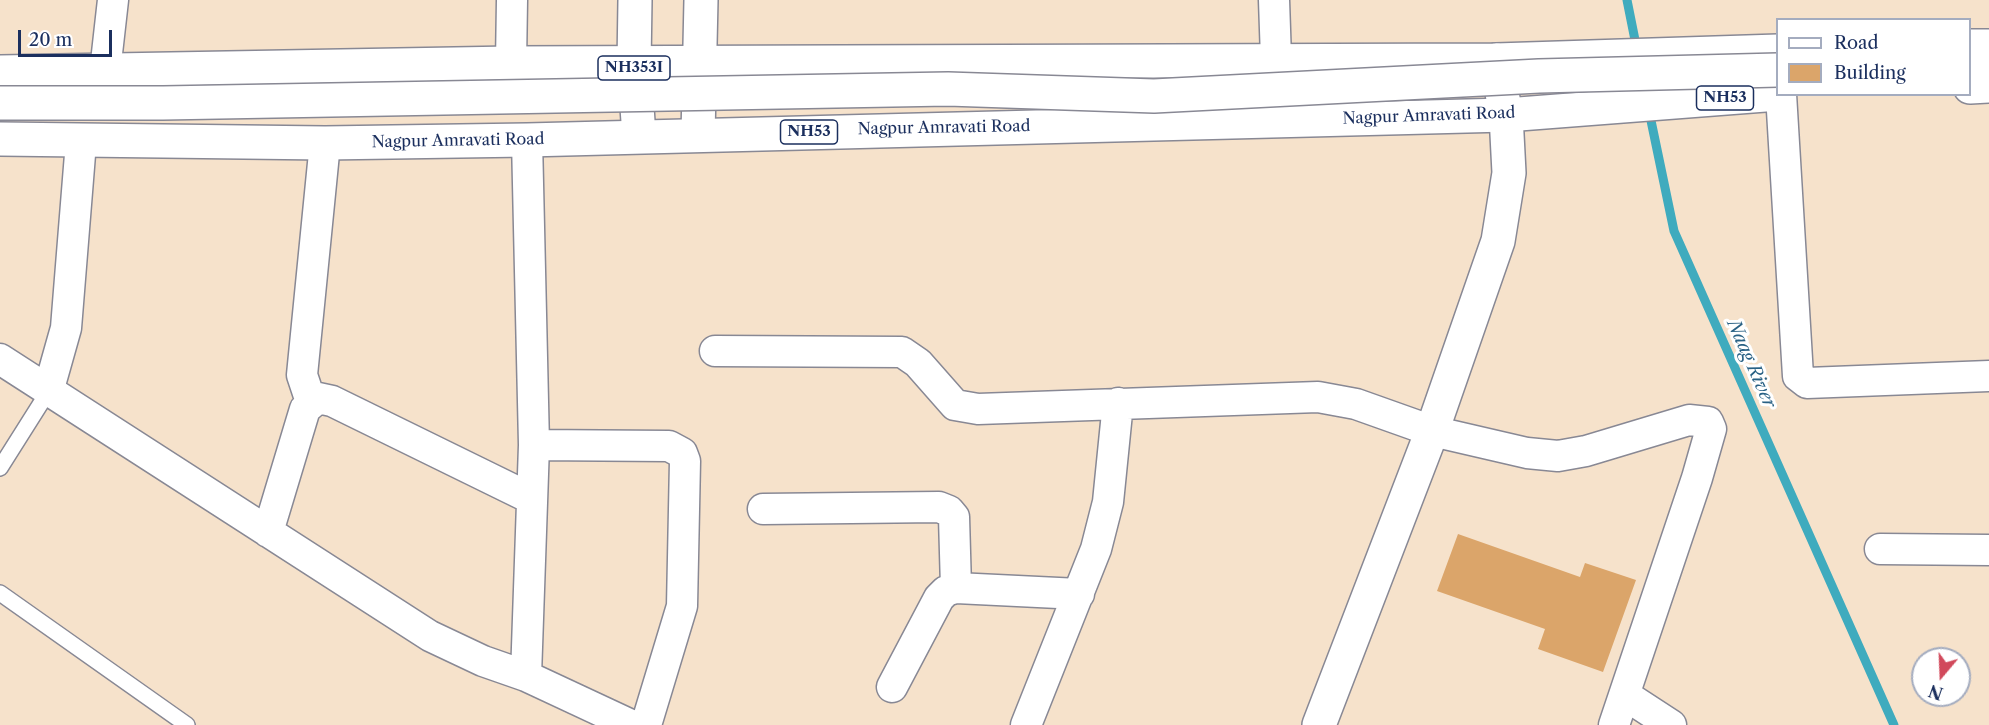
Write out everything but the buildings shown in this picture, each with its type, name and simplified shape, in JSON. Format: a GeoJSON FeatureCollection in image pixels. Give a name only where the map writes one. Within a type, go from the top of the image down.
{"type":"FeatureCollection","features":[{"type":"Feature","properties":{"kind":"main road","name":"NH353I"},"geometry":{"type":"LineString","coordinates":[[635,0],[634,64],[639,136]]}},
{"type":"Feature","properties":{"kind":"main road"},"geometry":{"type":"LineString","coordinates":[[698,135],[702,0]]}},
{"type":"Feature","properties":{"kind":"main road"},"geometry":{"type":"LineString","coordinates":[[1971,46],[1989,46]]}},
{"type":"Feature","properties":{"kind":"main road"},"geometry":{"type":"LineString","coordinates":[[0,72],[511,63],[1496,60],[1776,51]]}},
{"type":"Feature","properties":{"kind":"main road"},"geometry":{"type":"LineString","coordinates":[[1319,725],[1432,431],[1498,241],[1509,173],[1506,115],[1496,60]]}},
{"type":"Feature","properties":{"kind":"main road"},"geometry":{"type":"LineString","coordinates":[[1971,65],[1989,64]]}},
{"type":"Feature","properties":{"kind":"main road"},"geometry":{"type":"LineString","coordinates":[[0,103],[163,104],[948,89],[1154,96],[1539,76],[1776,70]]}},
{"type":"Feature","properties":{"kind":"main road"},"geometry":{"type":"LineString","coordinates":[[1971,87],[1989,86]]}},
{"type":"Feature","properties":{"kind":"main road","name":"Nagpur Amravati Road"},"geometry":{"type":"LineString","coordinates":[[0,139],[81,142],[325,143],[527,140],[1506,115],[1776,94]]}},
{"type":"Feature","properties":{"kind":"street"},"geometry":{"type":"LineString","coordinates":[[105,71],[113,0]]}},
{"type":"Feature","properties":{"kind":"street"},"geometry":{"type":"LineString","coordinates":[[511,63],[512,0]]}},
{"type":"Feature","properties":{"kind":"street"},"geometry":{"type":"LineString","coordinates":[[1274,0],[1276,59]]}},
{"type":"Feature","properties":{"kind":"street"},"geometry":{"type":"LineString","coordinates":[[1780,96],[1798,376],[1807,383],[1989,376]]}},
{"type":"Feature","properties":{"kind":"street"},"geometry":{"type":"LineString","coordinates":[[526,676],[534,445],[527,140]]}},
{"type":"Feature","properties":{"kind":"street"},"geometry":{"type":"LineString","coordinates":[[48,392],[66,328],[81,142]]}},
{"type":"Feature","properties":{"kind":"street"},"geometry":{"type":"LineString","coordinates":[[311,402],[302,375],[303,354],[325,143]]}},
{"type":"Feature","properties":{"kind":"street"},"geometry":{"type":"LineString","coordinates":[[715,351],[902,352],[918,363],[955,405],[978,408],[1318,397],[1356,405],[1432,431],[1527,453],[1558,456],[1586,452],[1689,420],[1708,422],[1711,429],[1697,478],[1614,725]]}},
{"type":"Feature","properties":{"kind":"street"},"geometry":{"type":"LineString","coordinates":[[0,359],[430,636],[483,661],[526,676],[631,725]]}},
{"type":"Feature","properties":{"kind":"street"},"geometry":{"type":"LineString","coordinates":[[268,532],[305,409],[318,398],[332,401],[532,499]]}},
{"type":"Feature","properties":{"kind":"street"},"geometry":{"type":"LineString","coordinates":[[1026,725],[1096,549],[1108,502],[1118,403]]}},
{"type":"Feature","properties":{"kind":"street"},"geometry":{"type":"LineString","coordinates":[[534,445],[669,446],[682,453],[685,461],[682,606],[646,725]]}},
{"type":"Feature","properties":{"kind":"street"},"geometry":{"type":"LineString","coordinates":[[763,509],[939,507],[949,511],[954,517],[956,588]]}},
{"type":"Feature","properties":{"kind":"street"},"geometry":{"type":"LineString","coordinates":[[1880,549],[1989,550]]}},
{"type":"Feature","properties":{"kind":"street"},"geometry":{"type":"LineString","coordinates":[[892,687],[939,598],[946,591],[956,588],[1079,594]]}},
{"type":"Feature","properties":{"kind":"street"},"geometry":{"type":"LineString","coordinates":[[1625,695],[1671,725]]}},
{"type":"Feature","properties":{"kind":"lane"},"geometry":{"type":"LineString","coordinates":[[0,468],[48,392]]}},
{"type":"Feature","properties":{"kind":"lane"},"geometry":{"type":"LineString","coordinates":[[0,593],[187,725]]}},
{"type":"Feature","properties":{"kind":"waterway","name":"Naag River"},"geometry":{"type":"LineString","coordinates":[[1627,0],[1637,50]]}},
{"type":"Feature","properties":{"kind":"waterway","name":"Naag River"},"geometry":{"type":"LineString","coordinates":[[1649,111],[1674,231],[1894,725]]}}]}
